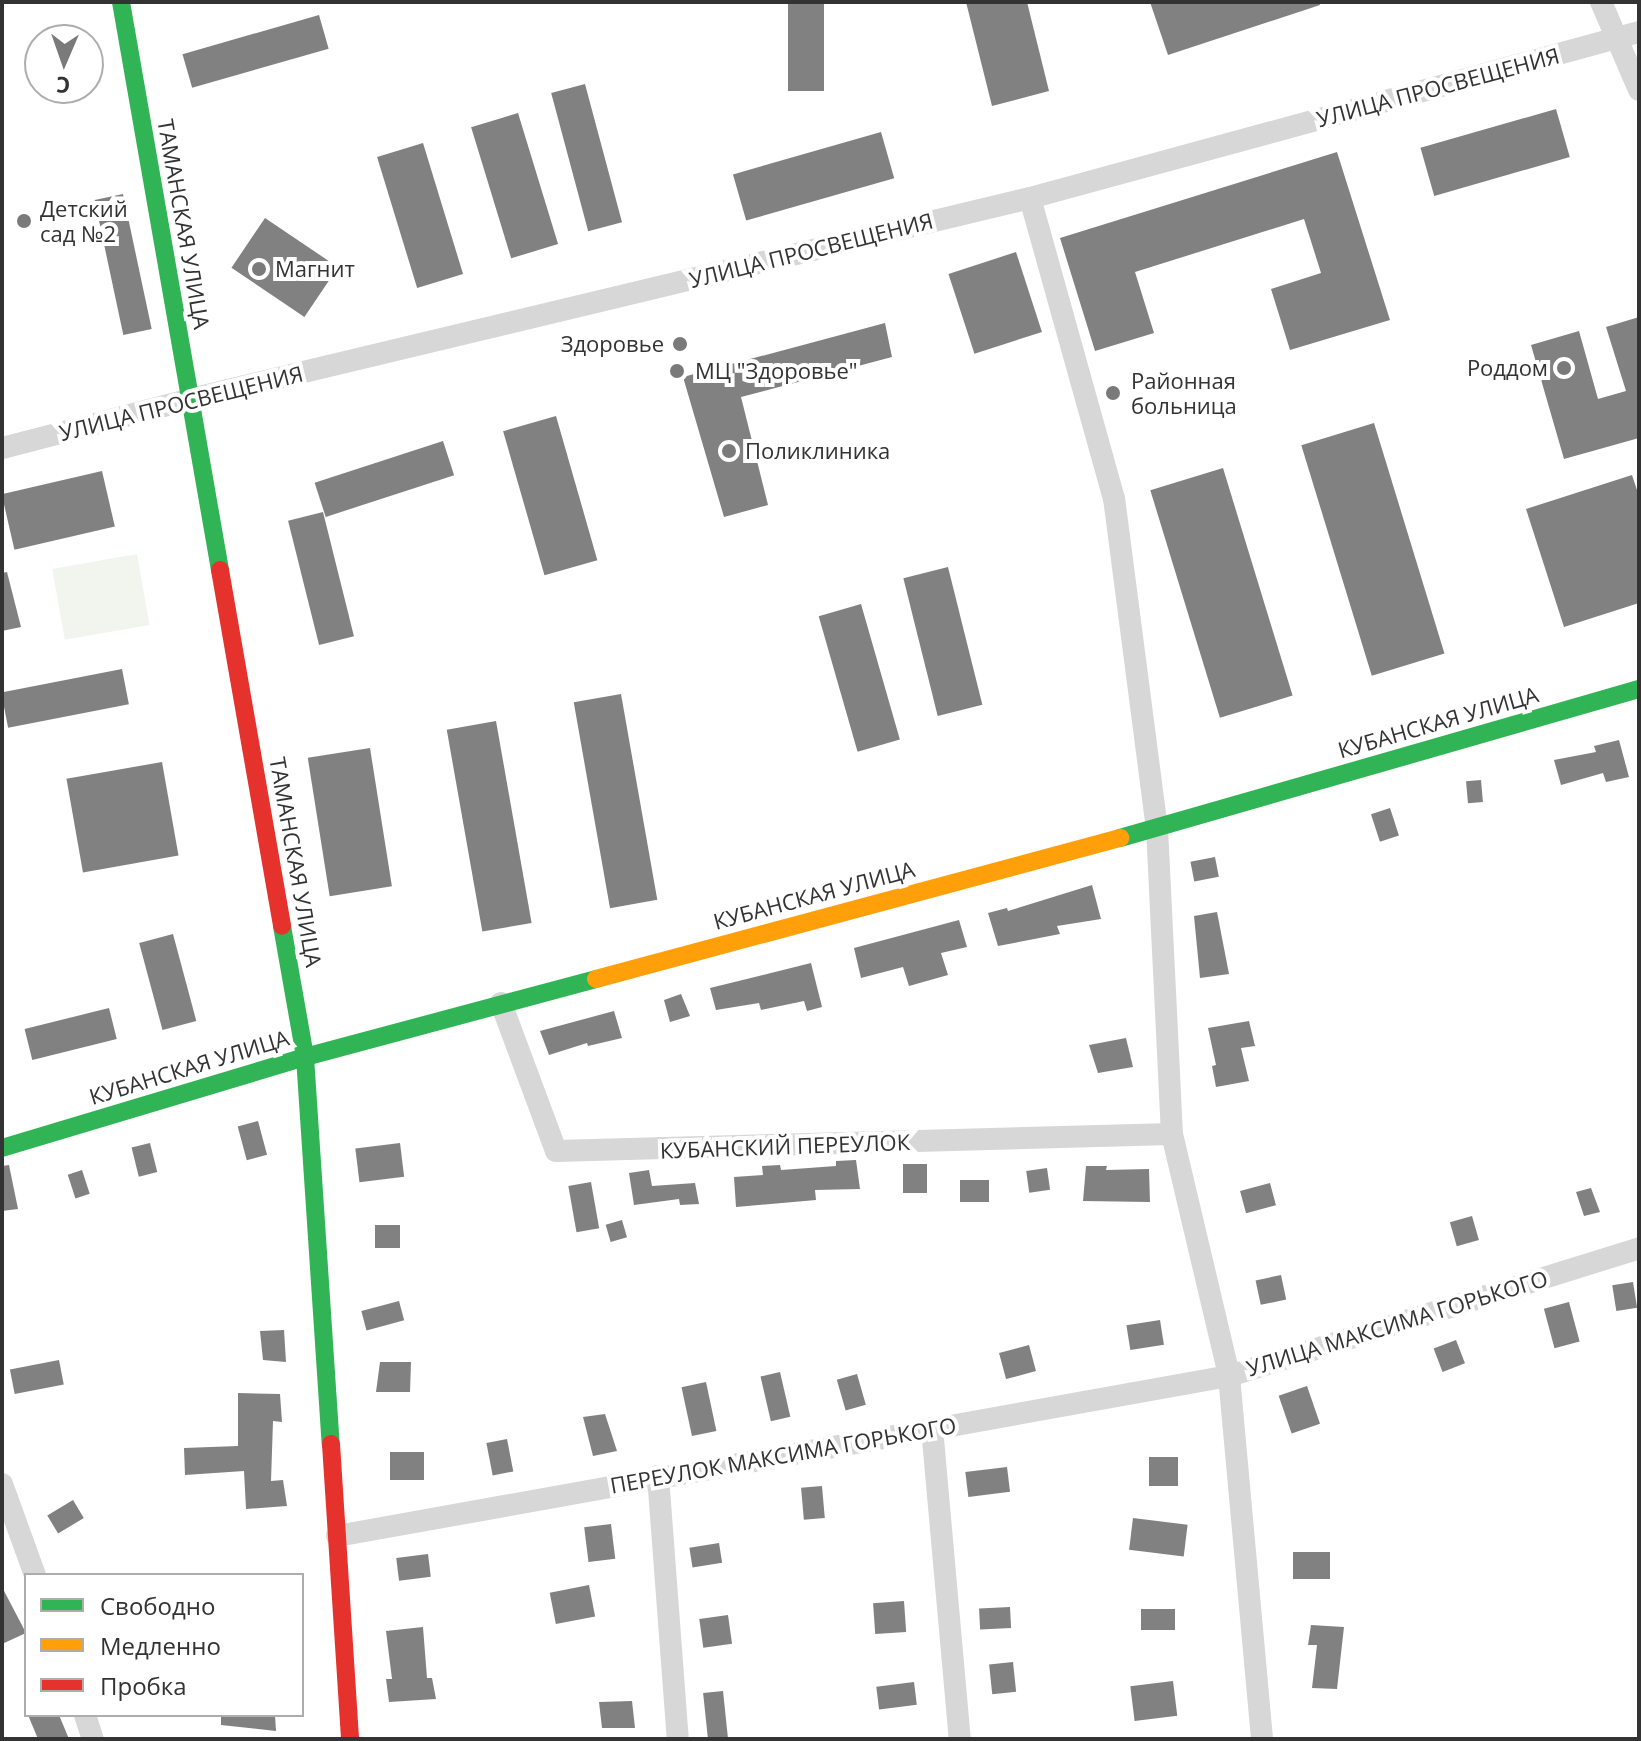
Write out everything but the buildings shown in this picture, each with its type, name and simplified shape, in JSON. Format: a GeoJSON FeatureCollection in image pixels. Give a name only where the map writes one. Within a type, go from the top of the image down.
{"type":"FeatureCollection","features":[{"type":"Feature","properties":{"kind":"street","name":"ТАМАНСКАЯ УЛИЦА"},"geometry":{"type":"LineString","coordinates":[[121,2],[305,1057],[350,1739]]}},
{"type":"Feature","properties":{"kind":"street"},"geometry":{"type":"LineString","coordinates":[[1601,2],[1639,90]]}},
{"type":"Feature","properties":{"kind":"street","name":"УЛИЦА ПРОСВЕЩЕНИЯ"},"geometry":{"type":"LineString","coordinates":[[2,448],[191,399],[1030,198],[1639,32]]}},
{"type":"Feature","properties":{"kind":"street"},"geometry":{"type":"LineString","coordinates":[[1030,198],[1114,498],[1157,828],[1172,1134],[1229,1376]]}},
{"type":"Feature","properties":{"kind":"street","name":"КУБАНСКАЯ УЛИЦА"},"geometry":{"type":"LineString","coordinates":[[2,1148],[305,1057],[1157,828],[1639,689]]}},
{"type":"Feature","properties":{"kind":"street","name":"КУБАНСКИЙ ПЕРЕУЛОК"},"geometry":{"type":"LineString","coordinates":[[501,1003],[556,1151],[1172,1134]]}},
{"type":"Feature","properties":{"kind":"street","name":"УЛИЦА МАКСИМА ГОРЬКОГО"},"geometry":{"type":"LineString","coordinates":[[1262,1739],[1229,1376],[1639,1248]]}},
{"type":"Feature","properties":{"kind":"street","name":"ПЕРЕУЛОК МАКСИМА ГОРЬКОГО"},"geometry":{"type":"LineString","coordinates":[[337,1536],[1229,1376]]}},
{"type":"Feature","properties":{"kind":"street"},"geometry":{"type":"LineString","coordinates":[[932,1428],[960,1739]]}},
{"type":"Feature","properties":{"kind":"street"},"geometry":{"type":"LineString","coordinates":[[658,1476],[678,1739]]}},
{"type":"Feature","properties":{"kind":"street"},"geometry":{"type":"LineString","coordinates":[[2,1484],[34,1573]]}},
{"type":"Feature","properties":{"kind":"street"},"geometry":{"type":"LineString","coordinates":[[86,1717],[93,1739]]}},
{"type":"Feature","properties":{"kind":"shaded area"},"geometry":{"type":"Polygon","coordinates":[[[137,554],[150,625],[65,640],[52,569],[137,554]]]}},
{"type":"Feature","properties":{"kind":"traffic: fast"},"geometry":{"type":"LineString","coordinates":[[121,2],[220,570]]}},
{"type":"Feature","properties":{"kind":"traffic: fast"},"geometry":{"type":"LineString","coordinates":[[1120,838],[1639,689]]}},
{"type":"Feature","properties":{"kind":"traffic: fast"},"geometry":{"type":"LineString","coordinates":[[282,926],[305,1057],[331,1444]]}},
{"type":"Feature","properties":{"kind":"traffic: fast"},"geometry":{"type":"LineString","coordinates":[[2,1148],[305,1057],[596,979]]}},
{"type":"Feature","properties":{"kind":"traffic: slow"},"geometry":{"type":"LineString","coordinates":[[596,979],[1120,838]]}},
{"type":"Feature","properties":{"kind":"traffic: jam"},"geometry":{"type":"LineString","coordinates":[[220,570],[282,926]]}},
{"type":"Feature","properties":{"kind":"traffic: jam"},"geometry":{"type":"LineString","coordinates":[[331,1444],[350,1739]]}},
{"type":"Feature","properties":{"kind":"place","name":"Детский сад №2"},"geometry":{"type":"Point","coordinates":[24,221]}},
{"type":"Feature","properties":{"kind":"place","name":"Магнит"},"geometry":{"type":"Point","coordinates":[259,269]}},
{"type":"Feature","properties":{"kind":"place","name":"Здоровье"},"geometry":{"type":"Point","coordinates":[680,344]}},
{"type":"Feature","properties":{"kind":"place","name":"Роддом"},"geometry":{"type":"Point","coordinates":[1564,368]}},
{"type":"Feature","properties":{"kind":"place","name":"МЦ \"Здоровье\""},"geometry":{"type":"Point","coordinates":[677,371]}},
{"type":"Feature","properties":{"kind":"place","name":"Районная больница"},"geometry":{"type":"Point","coordinates":[1113,393]}},
{"type":"Feature","properties":{"kind":"place","name":"Поликлиника"},"geometry":{"type":"Point","coordinates":[729,451]}}]}
